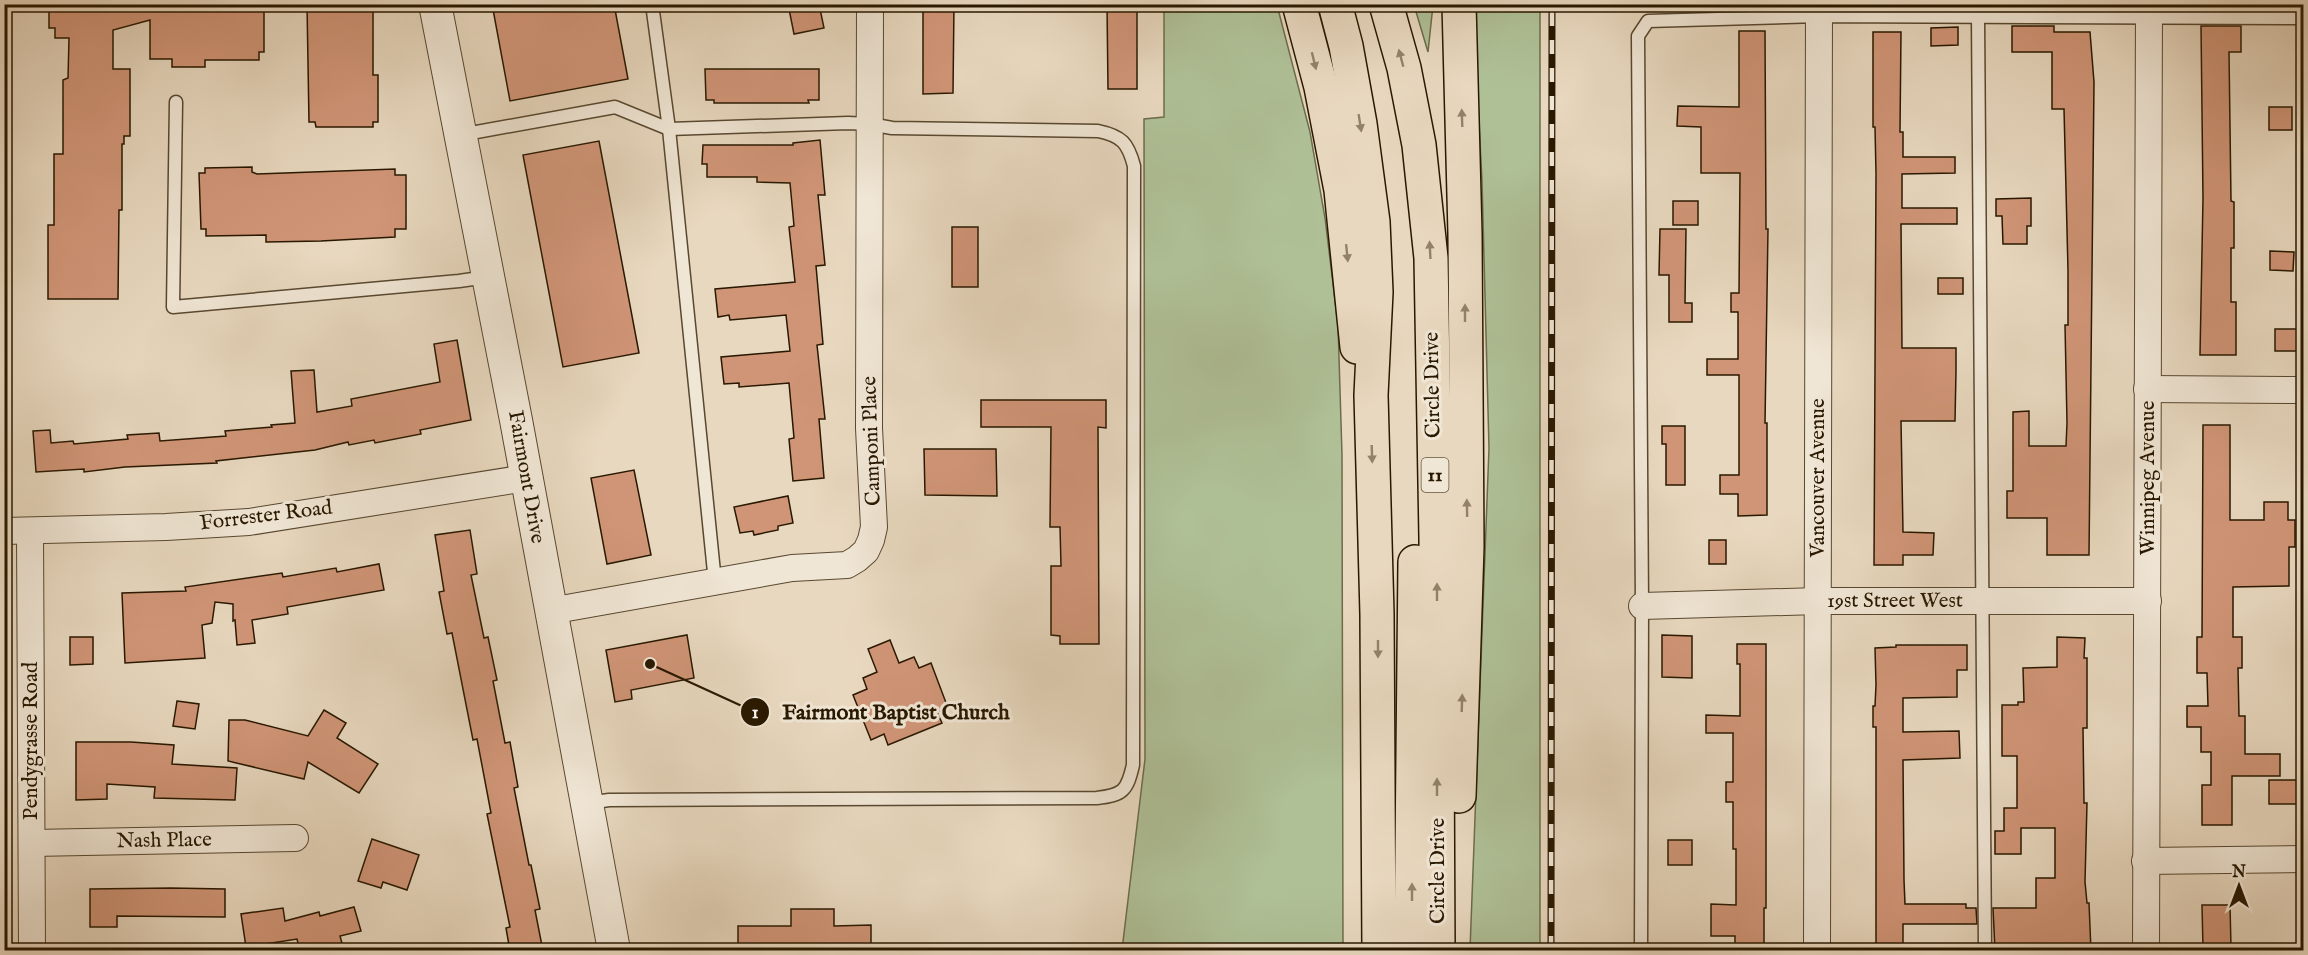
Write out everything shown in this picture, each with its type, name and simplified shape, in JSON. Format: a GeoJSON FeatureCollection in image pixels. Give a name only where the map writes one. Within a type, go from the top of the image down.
{"type":"FeatureCollection","features":[{"type":"Feature","properties":{"kind":"highway"},"geometry":{"type":"LineString","coordinates":[[1299,4],[1321,87],[1341,190],[1357,346],[1371,395]]}},
{"type":"Feature","properties":{"kind":"highway"},"geometry":{"type":"LineString","coordinates":[[1335,4],[1353,81],[1372,222],[1376,292],[1371,395],[1377,614],[1379,951]]}},
{"type":"Feature","properties":{"kind":"highway","name":"Circle Drive"},"geometry":{"type":"LineString","coordinates":[[1386,4],[1404,68],[1419,145],[1428,225],[1437,538],[1438,951]]}},
{"type":"Feature","properties":{"kind":"highway"},"geometry":{"type":"LineString","coordinates":[[1451,951],[1455,913],[1467,547],[1465,234],[1459,4]]}},
{"type":"Feature","properties":{"kind":"highway"},"geometry":{"type":"LineString","coordinates":[[1411,951],[1414,595],[1420,436],[1431,284]]}},
{"type":"Feature","properties":{"kind":"street","name":"Fairmont Drive"},"geometry":{"type":"LineString","coordinates":[[435,4],[588,803],[614,951]]}},
{"type":"Feature","properties":{"kind":"street","name":"Camponi Place"},"geometry":{"type":"LineString","coordinates":[[550,611],[792,568],[847,565],[866,550],[872,540],[874,527],[869,428],[870,4]]}},
{"type":"Feature","properties":{"kind":"street","name":"Vancouver Avenue"},"geometry":{"type":"LineString","coordinates":[[1817,951],[1819,10]]}},
{"type":"Feature","properties":{"kind":"street","name":"Winnipeg Avenue"},"geometry":{"type":"LineString","coordinates":[[2146,951],[2149,11]]}},
{"type":"Feature","properties":{"kind":"street"},"geometry":{"type":"LineString","coordinates":[[2148,389],[2304,390]]}},
{"type":"Feature","properties":{"kind":"street","name":"Forrester Road"},"geometry":{"type":"LineString","coordinates":[[4,531],[166,527],[249,522],[526,478]]}},
{"type":"Feature","properties":{"kind":"street","name":"Pendygrasse Road"},"geometry":{"type":"LineString","coordinates":[[30,531],[32,951]]}},
{"type":"Feature","properties":{"kind":"street","name":"19st Street West"},"geometry":{"type":"LineString","coordinates":[[1642,606],[1818,601],[2148,601]]}},
{"type":"Feature","properties":{"kind":"street","name":"Nash Place"},"geometry":{"type":"LineString","coordinates":[[32,843],[295,838]]}},
{"type":"Feature","properties":{"kind":"street"},"geometry":{"type":"LineString","coordinates":[[2145,861],[2304,859]]}},
{"type":"Feature","properties":{"kind":"lane"},"geometry":{"type":"LineString","coordinates":[[652,4],[669,129],[715,582]]}},
{"type":"Feature","properties":{"kind":"lane"},"geometry":{"type":"LineString","coordinates":[[1641,951],[1642,606],[1638,36],[1648,21],[1819,10],[1978,17],[2149,11],[2304,18]]}},
{"type":"Feature","properties":{"kind":"lane"},"geometry":{"type":"LineString","coordinates":[[1978,17],[1985,951]]}},
{"type":"Feature","properties":{"kind":"lane"},"geometry":{"type":"LineString","coordinates":[[176,102],[173,307],[488,277]]}},
{"type":"Feature","properties":{"kind":"lane"},"geometry":{"type":"LineString","coordinates":[[459,135],[615,107],[669,129],[870,124],[892,128],[1098,131],[1113,134],[1124,141],[1134,166],[1133,765],[1130,778],[1116,796],[1097,798],[609,800],[588,803]]}},
{"type":"Feature","properties":{"kind":"green space"},"geometry":{"type":"Polygon","coordinates":[[[1164,5],[1277,5],[1310,132],[1325,218],[1338,325],[1342,455],[1343,950],[1122,950],[1145,759],[1144,119],[1164,117],[1164,5]]]}},
{"type":"Feature","properties":{"kind":"green space"},"geometry":{"type":"Polygon","coordinates":[[[1414,5],[1433,5],[1428,52],[1414,5]]]}},
{"type":"Feature","properties":{"kind":"green space"},"geometry":{"type":"Polygon","coordinates":[[[1473,5],[1540,5],[1540,950],[1470,950],[1489,448],[1482,181],[1473,5]]]}},
{"type":"Feature","properties":{"kind":"building"},"geometry":{"type":"Polygon","coordinates":[[[49,4],[264,4],[264,52],[259,52],[259,60],[205,60],[205,67],[172,67],[172,59],[150,59],[150,20],[113,30],[113,69],[130,69],[130,136],[124,136],[124,144],[122,144],[118,299],[48,299],[48,225],[54,225],[54,154],[63,154],[63,80],[68,78],[69,38],[55,38],[55,28],[49,28],[49,4]]]}},
{"type":"Feature","properties":{"kind":"building"},"geometry":{"type":"Polygon","coordinates":[[[307,4],[373,4],[373,75],[378,75],[378,122],[373,122],[373,127],[316,127],[315,122],[309,122],[307,4]]]}},
{"type":"Feature","properties":{"kind":"building"},"geometry":{"type":"Polygon","coordinates":[[[492,4],[614,4],[628,79],[510,101],[492,4]]]}},
{"type":"Feature","properties":{"kind":"building"},"geometry":{"type":"Polygon","coordinates":[[[788,4],[819,4],[824,28],[794,34],[788,4]]]}},
{"type":"Feature","properties":{"kind":"building"},"geometry":{"type":"Polygon","coordinates":[[[923,4],[954,4],[953,93],[923,94],[923,4]]]}},
{"type":"Feature","properties":{"kind":"building"},"geometry":{"type":"Polygon","coordinates":[[[1107,4],[1137,4],[1137,89],[1108,89],[1107,4]]]}},
{"type":"Feature","properties":{"kind":"building"},"geometry":{"type":"Polygon","coordinates":[[[2012,26],[2054,26],[2054,32],[2090,32],[2094,82],[2089,555],[2047,555],[2047,518],[2007,518],[2007,491],[2013,491],[2013,412],[2029,411],[2029,446],[2066,446],[2065,325],[2068,325],[2064,109],[2052,109],[2052,52],[2012,52],[2012,26]]]}},
{"type":"Feature","properties":{"kind":"building"},"geometry":{"type":"Polygon","coordinates":[[[2201,26],[2241,26],[2241,52],[2229,52],[2231,201],[2234,202],[2231,302],[2236,302],[2236,355],[2200,355],[2203,198],[2201,26]]]}},
{"type":"Feature","properties":{"kind":"building"},"geometry":{"type":"Polygon","coordinates":[[[1958,27],[1958,45],[1931,46],[1931,28],[1958,27]]]}},
{"type":"Feature","properties":{"kind":"building"},"geometry":{"type":"Polygon","coordinates":[[[1739,31],[1765,31],[1766,229],[1768,229],[1765,423],[1767,423],[1767,515],[1738,516],[1738,494],[1720,494],[1720,475],[1739,475],[1739,375],[1707,375],[1707,359],[1738,359],[1738,312],[1731,312],[1731,293],[1739,293],[1740,173],[1701,173],[1701,127],[1677,126],[1678,106],[1739,107],[1739,31]]]}},
{"type":"Feature","properties":{"kind":"building"},"geometry":{"type":"Polygon","coordinates":[[[1873,32],[1901,32],[1900,132],[1903,132],[1903,157],[1955,157],[1955,173],[1902,174],[1902,208],[1957,208],[1957,224],[1901,224],[1902,348],[1956,348],[1955,421],[1901,421],[1903,532],[1934,533],[1933,555],[1903,555],[1903,565],[1874,565],[1876,174],[1875,127],[1873,127],[1873,32]]]}},
{"type":"Feature","properties":{"kind":"building"},"geometry":{"type":"Polygon","coordinates":[[[705,69],[819,69],[819,100],[808,100],[809,103],[714,103],[714,100],[706,100],[705,69]]]}},
{"type":"Feature","properties":{"kind":"building"},"geometry":{"type":"Polygon","coordinates":[[[2269,107],[2292,107],[2292,130],[2269,130],[2269,107]]]}},
{"type":"Feature","properties":{"kind":"building"},"geometry":{"type":"Polygon","coordinates":[[[820,140],[825,195],[818,195],[825,265],[816,266],[823,344],[817,345],[825,419],[819,419],[824,478],[793,481],[789,439],[794,438],[789,383],[739,387],[739,383],[724,384],[721,357],[790,351],[786,315],[730,320],[729,315],[718,317],[715,289],[795,282],[789,227],[794,226],[790,183],[757,182],[757,177],[707,177],[707,164],[702,164],[703,145],[793,145],[793,143],[820,140]]]}},
{"type":"Feature","properties":{"kind":"building"},"geometry":{"type":"Polygon","coordinates":[[[599,141],[639,353],[563,367],[523,155],[599,141]]]}},
{"type":"Feature","properties":{"kind":"building"},"geometry":{"type":"Polygon","coordinates":[[[252,167],[252,172],[257,174],[395,169],[395,175],[406,175],[406,229],[395,229],[395,237],[321,241],[266,242],[266,235],[206,236],[206,229],[201,229],[199,173],[205,173],[205,168],[252,167]]]}},
{"type":"Feature","properties":{"kind":"building"},"geometry":{"type":"Polygon","coordinates":[[[2031,198],[2031,226],[2027,226],[2027,244],[2003,244],[2002,216],[1996,216],[1996,199],[2031,198]]]}},
{"type":"Feature","properties":{"kind":"building"},"geometry":{"type":"Polygon","coordinates":[[[1673,201],[1698,201],[1698,225],[1673,225],[1673,201]]]}},
{"type":"Feature","properties":{"kind":"building"},"geometry":{"type":"Polygon","coordinates":[[[952,227],[978,227],[978,287],[952,287],[952,227]]]}},
{"type":"Feature","properties":{"kind":"building"},"geometry":{"type":"Polygon","coordinates":[[[1660,229],[1686,229],[1685,303],[1692,303],[1692,322],[1669,322],[1669,275],[1659,275],[1660,229]]]}},
{"type":"Feature","properties":{"kind":"building"},"geometry":{"type":"Polygon","coordinates":[[[2270,251],[2294,252],[2293,271],[2270,270],[2270,251]]]}},
{"type":"Feature","properties":{"kind":"building"},"geometry":{"type":"Polygon","coordinates":[[[1938,278],[1963,278],[1963,294],[1938,294],[1938,278]]]}},
{"type":"Feature","properties":{"kind":"building"},"geometry":{"type":"Polygon","coordinates":[[[2275,329],[2298,329],[2298,351],[2275,351],[2275,329]]]}},
{"type":"Feature","properties":{"kind":"building"},"geometry":{"type":"Polygon","coordinates":[[[457,340],[471,420],[420,430],[421,434],[375,443],[374,440],[349,445],[348,442],[315,450],[216,461],[217,463],[125,467],[84,472],[84,469],[36,472],[33,431],[50,430],[51,443],[73,441],[74,444],[128,439],[127,435],[159,433],[160,441],[226,436],[225,431],[295,423],[291,371],[314,370],[317,412],[352,406],[351,399],[440,382],[434,344],[457,340]]]}},
{"type":"Feature","properties":{"kind":"building"},"geometry":{"type":"Polygon","coordinates":[[[981,400],[1106,400],[1106,428],[1098,427],[1099,644],[1060,644],[1060,636],[1051,635],[1051,566],[1061,566],[1060,527],[1050,527],[1051,427],[981,427],[981,400]]]}},
{"type":"Feature","properties":{"kind":"building"},"geometry":{"type":"Polygon","coordinates":[[[2203,425],[2230,425],[2230,520],[2264,520],[2264,502],[2288,502],[2288,520],[2295,520],[2295,547],[2289,547],[2289,586],[2233,587],[2233,637],[2242,637],[2242,668],[2238,668],[2239,716],[2245,716],[2245,754],[2280,754],[2280,776],[2232,776],[2232,825],[2202,825],[2202,785],[2211,785],[2211,752],[2201,752],[2201,727],[2187,727],[2187,706],[2208,706],[2207,673],[2197,673],[2197,637],[2202,637],[2203,425]]]}},
{"type":"Feature","properties":{"kind":"building"},"geometry":{"type":"Polygon","coordinates":[[[1662,426],[1685,426],[1685,485],[1666,485],[1666,444],[1662,444],[1662,426]]]}},
{"type":"Feature","properties":{"kind":"building"},"geometry":{"type":"Polygon","coordinates":[[[924,449],[996,449],[997,496],[925,495],[924,449]]]}},
{"type":"Feature","properties":{"kind":"building"},"geometry":{"type":"Polygon","coordinates":[[[634,470],[651,555],[607,564],[591,478],[634,470]]]}},
{"type":"Feature","properties":{"kind":"building"},"geometry":{"type":"Polygon","coordinates":[[[788,496],[793,523],[778,526],[778,530],[754,535],[753,531],[740,533],[734,507],[788,496]]]}},
{"type":"Feature","properties":{"kind":"building"},"geometry":{"type":"Polygon","coordinates":[[[470,530],[477,574],[471,575],[484,638],[488,637],[497,680],[493,681],[505,743],[510,742],[518,787],[514,788],[540,909],[535,910],[543,951],[510,951],[506,928],[510,927],[487,814],[491,813],[477,739],[473,740],[452,633],[447,634],[439,592],[444,591],[435,535],[470,530]]]}},
{"type":"Feature","properties":{"kind":"building"},"geometry":{"type":"Polygon","coordinates":[[[1709,540],[1726,540],[1726,564],[1709,564],[1709,540]]]}},
{"type":"Feature","properties":{"kind":"building"},"geometry":{"type":"Polygon","coordinates":[[[379,564],[384,590],[287,607],[288,614],[252,620],[255,643],[237,645],[233,604],[215,602],[212,623],[202,625],[205,658],[125,663],[122,593],[186,591],[185,587],[282,573],[283,577],[336,568],[337,572],[379,564]]]}},
{"type":"Feature","properties":{"kind":"building"},"geometry":{"type":"Polygon","coordinates":[[[687,635],[694,678],[631,690],[632,699],[615,702],[606,650],[687,635]]]}},
{"type":"Feature","properties":{"kind":"building"},"geometry":{"type":"Polygon","coordinates":[[[1662,635],[1692,636],[1692,678],[1662,677],[1662,635]]]}},
{"type":"Feature","properties":{"kind":"building"},"geometry":{"type":"Polygon","coordinates":[[[70,637],[93,637],[93,664],[70,665],[70,637]]]}},
{"type":"Feature","properties":{"kind":"building"},"geometry":{"type":"Polygon","coordinates":[[[2057,637],[2085,638],[2087,728],[2083,728],[2084,803],[2087,803],[2085,882],[2087,903],[2089,903],[2091,951],[1995,951],[1993,908],[2036,908],[2036,878],[2055,878],[2055,828],[2021,828],[2021,854],[1995,854],[1995,831],[2004,831],[2004,808],[2017,808],[2017,756],[2002,756],[2002,705],[2018,705],[2018,702],[2024,702],[2023,668],[2057,667],[2057,637]]]}},
{"type":"Feature","properties":{"kind":"building"},"geometry":{"type":"Polygon","coordinates":[[[890,640],[899,663],[914,657],[919,668],[931,663],[948,708],[937,712],[942,723],[888,745],[884,734],[871,740],[853,695],[867,689],[863,678],[877,672],[868,649],[890,640]]]}},
{"type":"Feature","properties":{"kind":"building"},"geometry":{"type":"Polygon","coordinates":[[[1737,644],[1766,644],[1764,951],[1735,951],[1735,936],[1711,936],[1711,904],[1736,905],[1736,849],[1733,849],[1733,802],[1726,802],[1726,782],[1733,782],[1733,733],[1706,733],[1706,715],[1740,716],[1740,664],[1737,664],[1737,644]]]}},
{"type":"Feature","properties":{"kind":"building"},"geometry":{"type":"Polygon","coordinates":[[[1896,645],[1967,645],[1967,670],[1957,670],[1957,697],[1903,698],[1903,732],[1959,731],[1960,758],[1903,760],[1904,880],[1905,904],[1966,904],[1966,908],[1976,908],[1977,924],[1903,924],[1903,951],[1876,951],[1876,727],[1873,727],[1876,685],[1875,648],[1896,647],[1896,645]]]}},
{"type":"Feature","properties":{"kind":"building"},"geometry":{"type":"Polygon","coordinates":[[[177,701],[199,704],[195,729],[173,726],[177,701]]]}},
{"type":"Feature","properties":{"kind":"building"},"geometry":{"type":"Polygon","coordinates":[[[324,710],[346,723],[337,738],[378,764],[359,793],[308,762],[304,779],[228,761],[229,720],[245,720],[308,736],[324,710]]]}},
{"type":"Feature","properties":{"kind":"building"},"geometry":{"type":"Polygon","coordinates":[[[76,742],[174,745],[172,764],[237,768],[235,800],[154,798],[155,787],[107,784],[107,799],[76,800],[76,742]]]}},
{"type":"Feature","properties":{"kind":"building"},"geometry":{"type":"Polygon","coordinates":[[[2269,780],[2301,780],[2301,804],[2269,804],[2269,780]]]}},
{"type":"Feature","properties":{"kind":"building"},"geometry":{"type":"Polygon","coordinates":[[[372,839],[419,855],[407,890],[383,882],[381,888],[358,881],[372,839]]]}},
{"type":"Feature","properties":{"kind":"building"},"geometry":{"type":"Polygon","coordinates":[[[1668,840],[1692,840],[1692,865],[1668,865],[1668,840]]]}},
{"type":"Feature","properties":{"kind":"building"},"geometry":{"type":"Polygon","coordinates":[[[90,889],[225,889],[225,917],[117,916],[117,927],[90,927],[90,889]]]}},
{"type":"Feature","properties":{"kind":"building"},"geometry":{"type":"Polygon","coordinates":[[[2202,905],[2230,905],[2231,947],[2203,948],[2202,905]]]}},
{"type":"Feature","properties":{"kind":"building"},"geometry":{"type":"Polygon","coordinates":[[[354,907],[361,931],[340,936],[343,947],[330,951],[300,951],[297,939],[246,947],[241,914],[283,908],[285,921],[319,912],[320,916],[354,907]]]}},
{"type":"Feature","properties":{"kind":"building"},"geometry":{"type":"Polygon","coordinates":[[[791,909],[834,909],[834,926],[871,925],[871,951],[738,951],[738,926],[791,926],[791,909]]]}},
{"type":"Feature","properties":{"kind":"railway"},"geometry":{"type":"LineString","coordinates":[[1551,950],[1552,4]]}},
{"type":"Feature","properties":{"kind":"place","name":"Fairmont Baptist Church"},"geometry":{"type":"Point","coordinates":[650,664]}}]}
